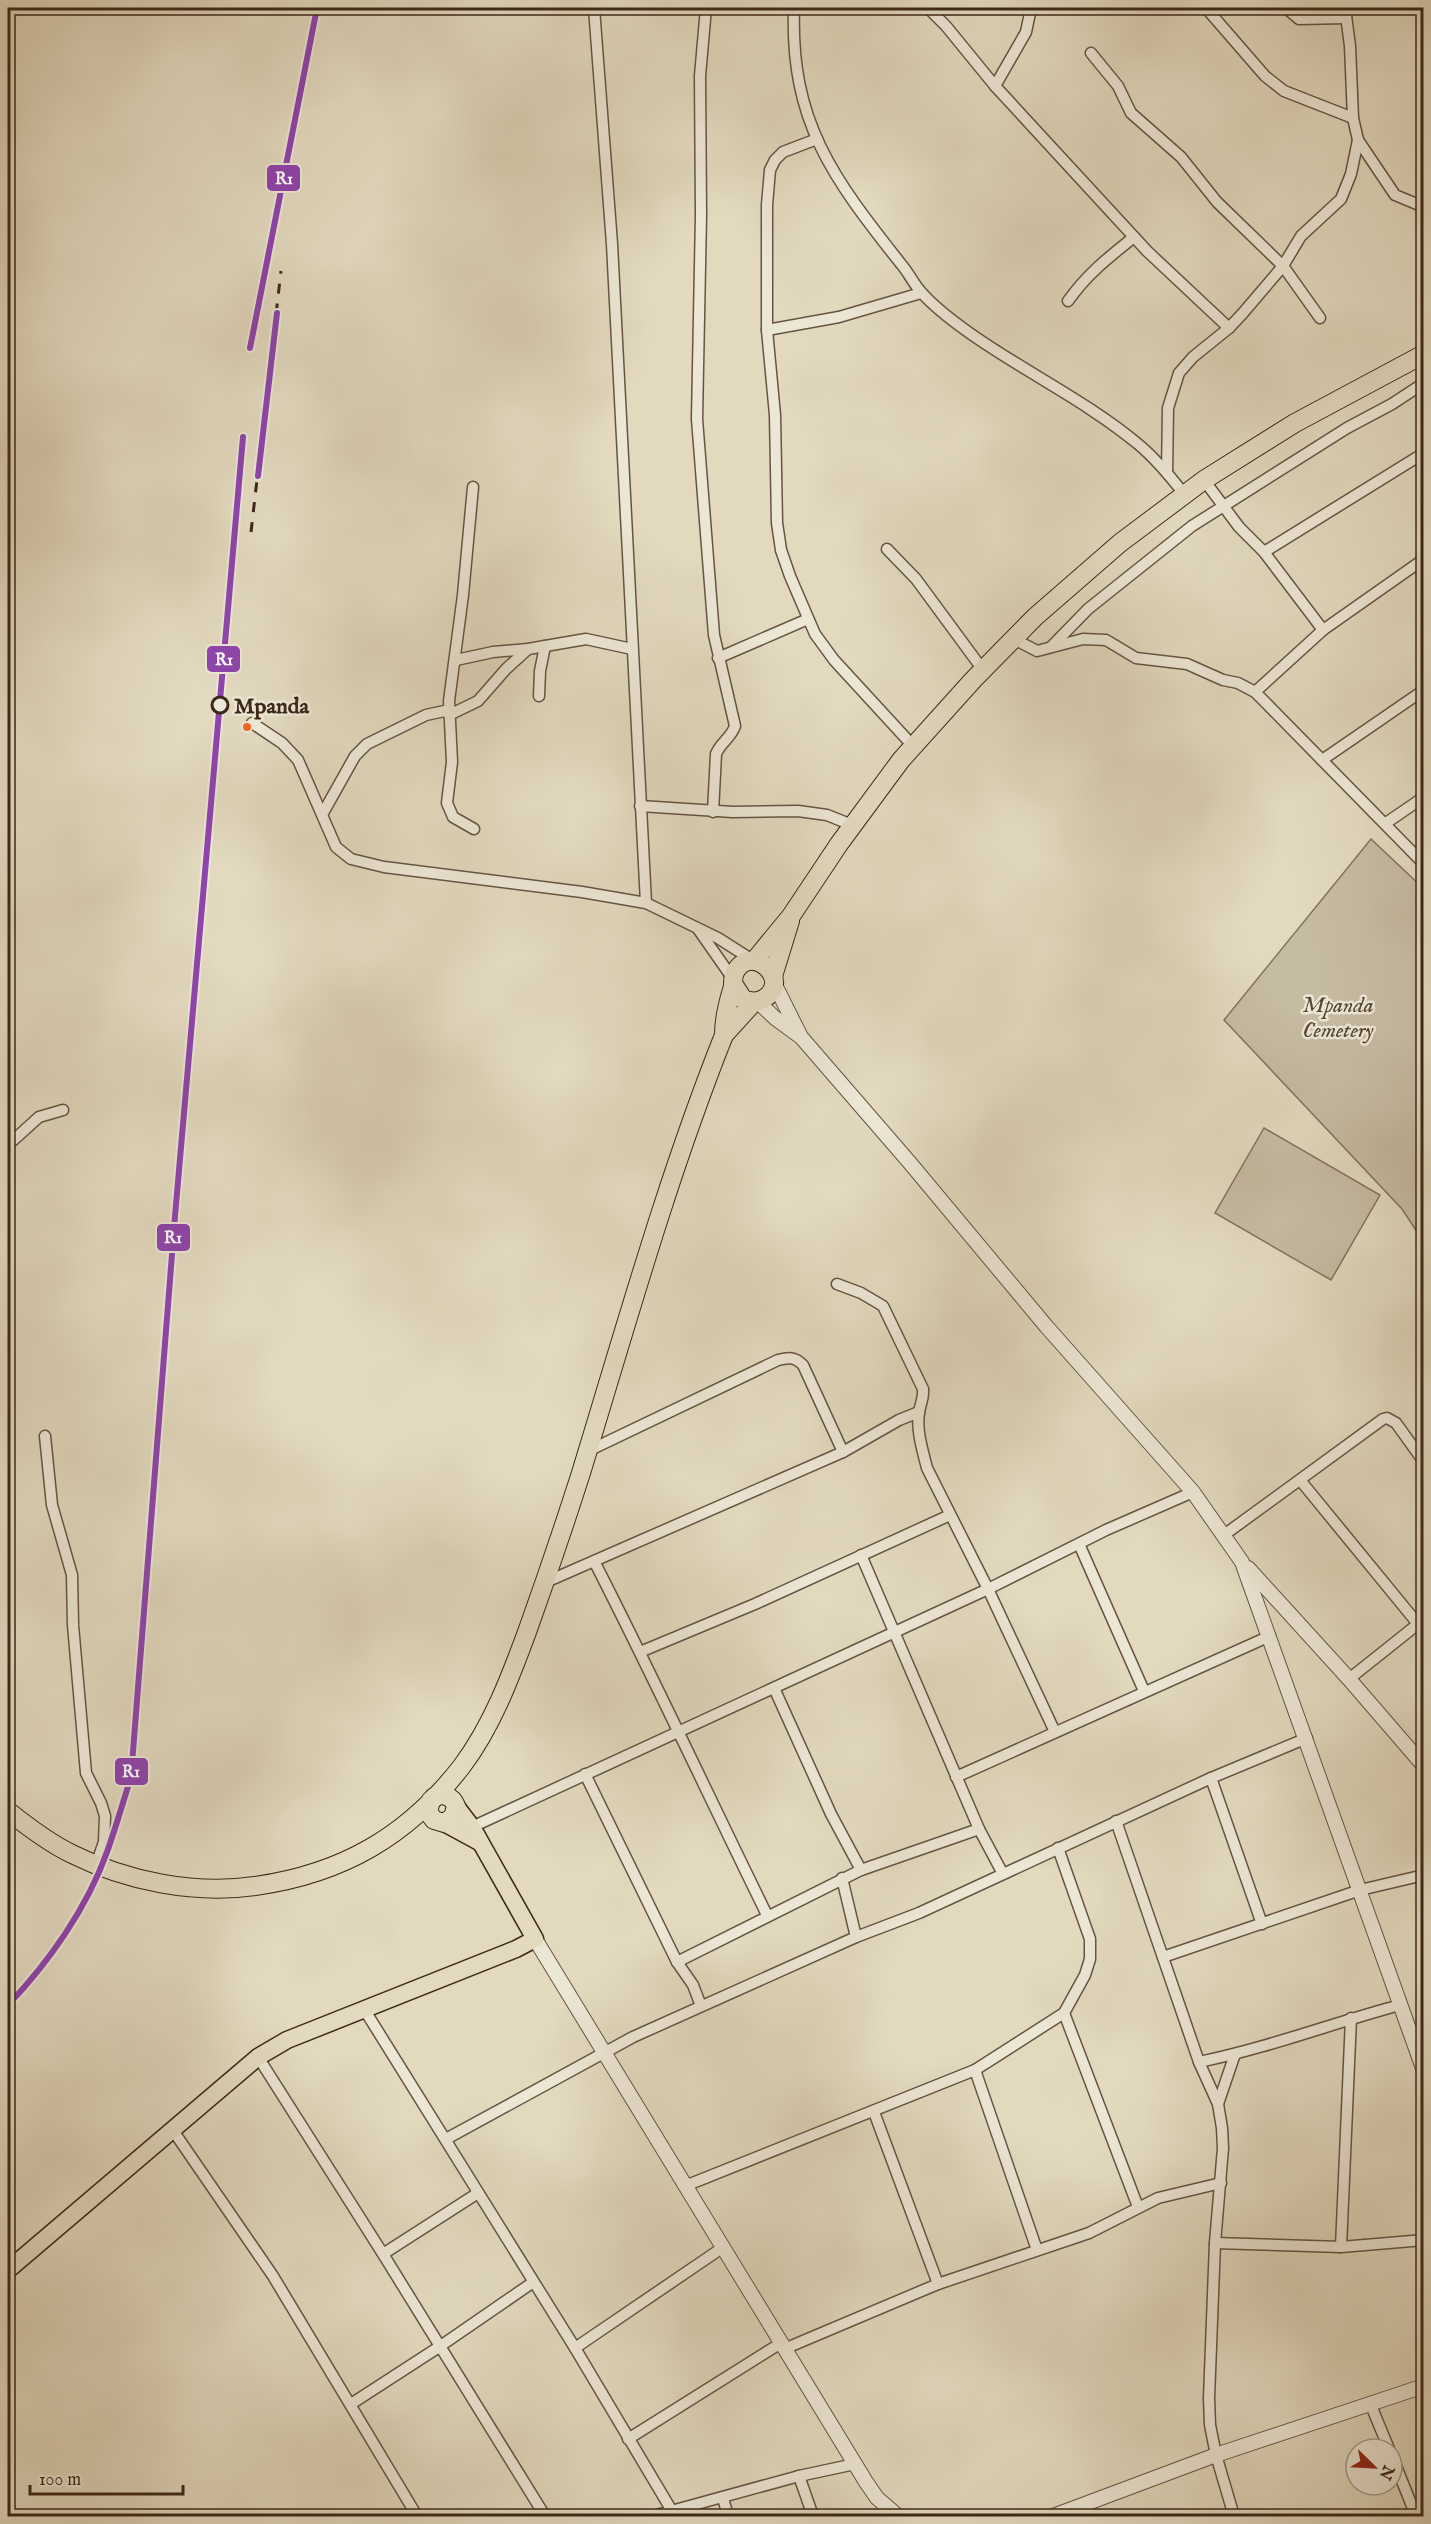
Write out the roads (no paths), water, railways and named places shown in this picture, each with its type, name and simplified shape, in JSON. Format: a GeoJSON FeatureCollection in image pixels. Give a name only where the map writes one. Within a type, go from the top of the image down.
{"type":"FeatureCollection","features":[{"type":"Feature","properties":{"kind":"highway"},"geometry":{"type":"LineString","coordinates":[[754,961],[791,916],[852,825],[913,746],[983,670],[1075,581],[1204,480],[1295,423],[1424,354]]}},
{"type":"Feature","properties":{"kind":"highway"},"geometry":{"type":"LineString","coordinates":[[724,1035],[755,1001],[771,992],[791,916]]}},
{"type":"Feature","properties":{"kind":"highway"},"geometry":{"type":"LineString","coordinates":[[8,1811],[38,1834],[96,1865],[132,1877],[159,1882],[199,1888],[239,1889],[277,1883],[315,1873],[351,1858],[397,1833],[433,1799],[463,1764],[492,1716],[512,1675],[546,1582],[669,1186],[724,1035],[726,1012],[733,982],[741,965],[754,961],[770,968],[773,980]]}},
{"type":"Feature","properties":{"kind":"highway"},"geometry":{"type":"LineString","coordinates":[[733,982],[743,999],[755,1001]]}},
{"type":"Feature","properties":{"kind":"highway"},"geometry":{"type":"LineString","coordinates":[[397,1833],[442,1823],[453,1817],[463,1764]]}},
{"type":"Feature","properties":{"kind":"highway"},"geometry":{"type":"LineString","coordinates":[[433,1799],[448,1796],[455,1804]]}},
{"type":"Feature","properties":{"kind":"highway"},"geometry":{"type":"LineString","coordinates":[[433,1799],[428,1812],[434,1820],[442,1823]]}},
{"type":"Feature","properties":{"kind":"main road"},"geometry":{"type":"LineString","coordinates":[[8,2270],[258,2057],[287,2040],[516,1949],[535,1939],[472,1827],[455,1804]]}},
{"type":"Feature","properties":{"kind":"main road"},"geometry":{"type":"LineString","coordinates":[[442,1823],[479,1842]]}},
{"type":"Feature","properties":{"kind":"street"},"geometry":{"type":"LineString","coordinates":[[594,8],[612,244],[646,903]]}},
{"type":"Feature","properties":{"kind":"street"},"geometry":{"type":"LineString","coordinates":[[706,8],[700,76],[701,245],[696,379],[700,477],[714,635],[735,726],[731,734],[718,747],[716,754],[713,812]]}},
{"type":"Feature","properties":{"kind":"street"},"geometry":{"type":"LineString","coordinates":[[794,8],[793,39],[799,83],[807,115],[817,139],[831,170],[859,212],[921,293],[971,334],[1108,421],[1139,444],[1167,472],[1184,494]]}},
{"type":"Feature","properties":{"kind":"street"},"geometry":{"type":"LineString","coordinates":[[928,8],[946,26],[995,86],[1134,237],[1229,328]]}},
{"type":"Feature","properties":{"kind":"street"},"geometry":{"type":"LineString","coordinates":[[995,86],[1026,32],[1031,8]]}},
{"type":"Feature","properties":{"kind":"street"},"geometry":{"type":"LineString","coordinates":[[1206,8],[1265,76],[1284,91],[1353,118]]}},
{"type":"Feature","properties":{"kind":"street"},"geometry":{"type":"LineString","coordinates":[[1286,8],[1299,19],[1345,13],[1353,118],[1358,140],[1395,195],[1424,207]]}},
{"type":"Feature","properties":{"kind":"street"},"geometry":{"type":"LineString","coordinates":[[1091,53],[1118,86],[1131,113],[1181,157],[1217,202],[1282,266],[1320,318]]}},
{"type":"Feature","properties":{"kind":"street"},"geometry":{"type":"LineString","coordinates":[[817,139],[783,152],[775,160],[770,170],[766,205],[767,330],[775,415],[777,523],[781,550],[789,576],[808,619],[834,660],[913,746]]}},
{"type":"Feature","properties":{"kind":"street"},"geometry":{"type":"LineString","coordinates":[[1167,472],[1167,419],[1175,382],[1184,366],[1229,328],[1282,266],[1301,236],[1341,199],[1351,174],[1358,140]]}},
{"type":"Feature","properties":{"kind":"street"},"geometry":{"type":"LineString","coordinates":[[1068,301],[1086,276],[1100,262],[1134,237]]}},
{"type":"Feature","properties":{"kind":"street"},"geometry":{"type":"LineString","coordinates":[[767,330],[839,317],[921,293]]}},
{"type":"Feature","properties":{"kind":"street"},"geometry":{"type":"LineString","coordinates":[[1048,649],[1111,590],[1192,526],[1424,382]]}},
{"type":"Feature","properties":{"kind":"street"},"geometry":{"type":"LineString","coordinates":[[1264,552],[1424,453]]}},
{"type":"Feature","properties":{"kind":"street"},"geometry":{"type":"LineString","coordinates":[[1204,480],[1222,507],[1264,552],[1323,630]]}},
{"type":"Feature","properties":{"kind":"street"},"geometry":{"type":"LineString","coordinates":[[473,487],[449,713],[452,762],[447,803],[453,817],[474,829]]}},
{"type":"Feature","properties":{"kind":"street"},"geometry":{"type":"LineString","coordinates":[[887,549],[916,579],[983,670]]}},
{"type":"Feature","properties":{"kind":"street"},"geometry":{"type":"LineString","coordinates":[[1254,692],[1323,630],[1424,559]]}},
{"type":"Feature","properties":{"kind":"street"},"geometry":{"type":"LineString","coordinates":[[718,658],[808,619]]}},
{"type":"Feature","properties":{"kind":"street"},"geometry":{"type":"LineString","coordinates":[[456,660],[494,652],[586,639],[632,649]]}},
{"type":"Feature","properties":{"kind":"street"},"geometry":{"type":"LineString","coordinates":[[1014,639],[1037,651],[1083,639],[1106,640],[1136,658],[1187,664],[1254,692],[1424,864]]}},
{"type":"Feature","properties":{"kind":"street"},"geometry":{"type":"LineString","coordinates":[[539,696],[540,671],[545,646]]}},
{"type":"Feature","properties":{"kind":"street"},"geometry":{"type":"LineString","coordinates":[[323,813],[355,756],[368,744],[426,715],[449,713],[478,701],[506,669],[528,649]]}},
{"type":"Feature","properties":{"kind":"street"},"geometry":{"type":"LineString","coordinates":[[1322,760],[1424,690]]}},
{"type":"Feature","properties":{"kind":"street"},"geometry":{"type":"LineString","coordinates":[[252,723],[282,743],[298,760],[336,847],[351,859],[384,867],[582,892],[646,903],[718,938],[754,961]]}},
{"type":"Feature","properties":{"kind":"street"},"geometry":{"type":"LineString","coordinates":[[1386,823],[1424,797]]}},
{"type":"Feature","properties":{"kind":"street"},"geometry":{"type":"LineString","coordinates":[[640,806],[713,812],[813,812],[852,825]]}},
{"type":"Feature","properties":{"kind":"street"},"geometry":{"type":"LineString","coordinates":[[698,929],[733,982]]}},
{"type":"Feature","properties":{"kind":"street"},"geometry":{"type":"LineString","coordinates":[[773,980],[801,1037]]}},
{"type":"Feature","properties":{"kind":"street"},"geometry":{"type":"LineString","coordinates":[[755,1001],[801,1037],[918,1172],[1046,1326],[1193,1492],[1242,1562],[1349,1679],[1424,1767]]}},
{"type":"Feature","properties":{"kind":"street"},"geometry":{"type":"LineString","coordinates":[[8,1145],[39,1117],[63,1110]]}},
{"type":"Feature","properties":{"kind":"street"},"geometry":{"type":"LineString","coordinates":[[837,1284],[876,1301],[889,1315],[923,1389],[924,1399],[919,1412],[921,1443],[927,1468],[988,1589],[1055,1732]]}},
{"type":"Feature","properties":{"kind":"street"},"geometry":{"type":"LineString","coordinates":[[588,1451],[778,1360],[789,1357],[797,1359],[803,1365],[843,1452]]}},
{"type":"Feature","properties":{"kind":"street"},"geometry":{"type":"LineString","coordinates":[[546,1582],[843,1452],[899,1420],[919,1412]]}},
{"type":"Feature","properties":{"kind":"street"},"geometry":{"type":"LineString","coordinates":[[1224,1535],[1367,1429],[1387,1418],[1396,1423],[1424,1462]]}},
{"type":"Feature","properties":{"kind":"street"},"geometry":{"type":"LineString","coordinates":[[45,1436],[52,1505],[72,1575],[73,1625],[86,1773],[105,1816],[104,1842],[96,1865]]}},
{"type":"Feature","properties":{"kind":"street"},"geometry":{"type":"LineString","coordinates":[[1300,1480],[1421,1621],[1349,1679]]}},
{"type":"Feature","properties":{"kind":"street"},"geometry":{"type":"LineString","coordinates":[[472,1827],[988,1589],[1106,1530],[1193,1492]]}},
{"type":"Feature","properties":{"kind":"street"},"geometry":{"type":"LineString","coordinates":[[640,1652],[755,1604],[950,1515]]}},
{"type":"Feature","properties":{"kind":"street"},"geometry":{"type":"LineString","coordinates":[[1079,1544],[1144,1691]]}},
{"type":"Feature","properties":{"kind":"street"},"geometry":{"type":"LineString","coordinates":[[861,1555],[980,1829],[1003,1874]]}},
{"type":"Feature","properties":{"kind":"street"},"geometry":{"type":"LineString","coordinates":[[594,1561],[767,1915]]}},
{"type":"Feature","properties":{"kind":"street"},"geometry":{"type":"LineString","coordinates":[[1242,1562],[1307,1738],[1424,2071]]}},
{"type":"Feature","properties":{"kind":"street"},"geometry":{"type":"LineString","coordinates":[[957,1777],[1270,1636]]}},
{"type":"Feature","properties":{"kind":"street"},"geometry":{"type":"LineString","coordinates":[[774,1688],[831,1814],[861,1869]]}},
{"type":"Feature","properties":{"kind":"street"},"geometry":{"type":"LineString","coordinates":[[446,2139],[603,2052],[701,2006],[856,1937],[919,1912],[1211,1778],[1307,1738]]}},
{"type":"Feature","properties":{"kind":"street"},"geometry":{"type":"LineString","coordinates":[[585,1774],[677,1962],[693,1985],[701,2006]]}},
{"type":"Feature","properties":{"kind":"street"},"geometry":{"type":"LineString","coordinates":[[1211,1778],[1262,1924]]}},
{"type":"Feature","properties":{"kind":"street"},"geometry":{"type":"LineString","coordinates":[[1116,1821],[1199,2062],[1218,2104],[1223,2148],[1215,2243],[1210,2425],[1234,2517]]}},
{"type":"Feature","properties":{"kind":"street"},"geometry":{"type":"LineString","coordinates":[[677,1962],[861,1869],[980,1829]]}},
{"type":"Feature","properties":{"kind":"street"},"geometry":{"type":"LineString","coordinates":[[685,2186],[975,2070],[1064,2013],[1085,1975],[1090,1959],[1090,1939],[1058,1848]]}},
{"type":"Feature","properties":{"kind":"street"},"geometry":{"type":"LineString","coordinates":[[1163,1957],[1360,1890],[1424,1875]]}},
{"type":"Feature","properties":{"kind":"street"},"geometry":{"type":"LineString","coordinates":[[842,1878],[856,1937]]}},
{"type":"Feature","properties":{"kind":"street"},"geometry":{"type":"LineString","coordinates":[[535,1939],[855,2464],[877,2498],[892,2515]]}},
{"type":"Feature","properties":{"kind":"street"},"geometry":{"type":"LineString","coordinates":[[1199,2062],[1235,2055],[1400,2005]]}},
{"type":"Feature","properties":{"kind":"street"},"geometry":{"type":"LineString","coordinates":[[364,2009],[446,2139],[532,2283],[575,2348],[672,2511]]}},
{"type":"Feature","properties":{"kind":"street"},"geometry":{"type":"LineString","coordinates":[[1064,2013],[1138,2207]]}},
{"type":"Feature","properties":{"kind":"street"},"geometry":{"type":"LineString","coordinates":[[1341,2247],[1351,2018]]}},
{"type":"Feature","properties":{"kind":"street"},"geometry":{"type":"LineString","coordinates":[[1218,2104],[1235,2055]]}},
{"type":"Feature","properties":{"kind":"street"},"geometry":{"type":"LineString","coordinates":[[258,2057],[545,2517]]}},
{"type":"Feature","properties":{"kind":"street"},"geometry":{"type":"LineString","coordinates":[[975,2070],[1037,2250]]}},
{"type":"Feature","properties":{"kind":"street"},"geometry":{"type":"LineString","coordinates":[[874,2112],[938,2284]]}},
{"type":"Feature","properties":{"kind":"street"},"geometry":{"type":"LineString","coordinates":[[172,2129],[273,2276],[417,2517]]}},
{"type":"Feature","properties":{"kind":"street"},"geometry":{"type":"LineString","coordinates":[[628,2439],[782,2346],[938,2284],[1089,2233],[1158,2198],[1221,2183]]}},
{"type":"Feature","properties":{"kind":"street"},"geometry":{"type":"LineString","coordinates":[[383,2254],[478,2193]]}},
{"type":"Feature","properties":{"kind":"street"},"geometry":{"type":"LineString","coordinates":[[1215,2243],[1341,2247],[1424,2240]]}},
{"type":"Feature","properties":{"kind":"street"},"geometry":{"type":"LineString","coordinates":[[575,2348],[722,2248]]}},
{"type":"Feature","properties":{"kind":"street"},"geometry":{"type":"LineString","coordinates":[[351,2404],[532,2283]]}},
{"type":"Feature","properties":{"kind":"street"},"geometry":{"type":"LineString","coordinates":[[1053,2517],[1216,2455],[1424,2386]]}},
{"type":"Feature","properties":{"kind":"street"},"geometry":{"type":"LineString","coordinates":[[1370,2403],[1384,2437]]}},
{"type":"Feature","properties":{"kind":"street"},"geometry":{"type":"LineString","coordinates":[[653,2517],[799,2476],[855,2464]]}},
{"type":"Feature","properties":{"kind":"street"},"geometry":{"type":"LineString","coordinates":[[799,2476],[813,2517]]}},
{"type":"Feature","properties":{"kind":"street"},"geometry":{"type":"LineString","coordinates":[[1404,2486],[1416,2517]]}},
{"type":"Feature","properties":{"kind":"street"},"geometry":{"type":"LineString","coordinates":[[723,2498],[728,2517]]}},
{"type":"Feature","properties":{"kind":"railway"},"geometry":{"type":"LineString","coordinates":[[250,348],[317,8]]}},
{"type":"Feature","properties":{"kind":"railway"},"geometry":{"type":"LineString","coordinates":[[251,532],[281,271]]}},
{"type":"Feature","properties":{"kind":"place","name":"Mpanda"},"geometry":{"type":"Point","coordinates":[220,705]}},
{"type":"Feature","properties":{"kind":"park label","name":"Mpanda Cemetery"},"geometry":{"type":"Point","coordinates":[1338,1016]}}]}
